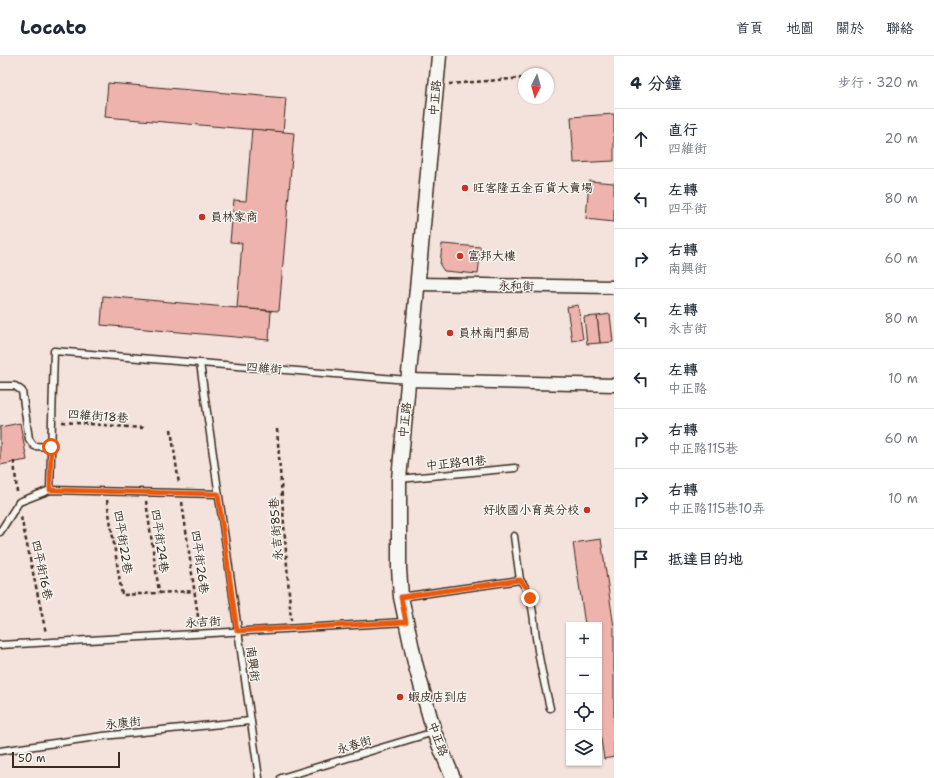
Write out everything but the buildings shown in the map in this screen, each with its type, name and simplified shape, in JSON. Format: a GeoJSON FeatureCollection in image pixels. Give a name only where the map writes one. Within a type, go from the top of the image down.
{"type":"FeatureCollection","features":[{"type":"Feature","properties":{"kind":"street","name":"中正路"},"geometry":{"type":"LineString","coordinates":[[439,56],[399,479],[401,597],[434,732],[453,778]]}},
{"type":"Feature","properties":{"kind":"street","name":"永和街"},"geometry":{"type":"LineString","coordinates":[[417,284],[614,287]]}},
{"type":"Feature","properties":{"kind":"street","name":"四維街"},"geometry":{"type":"LineString","coordinates":[[408,380],[614,385]]}},
{"type":"Feature","properties":{"kind":"lane","name":"四維街"},"geometry":{"type":"LineString","coordinates":[[50,490],[54,351],[408,380]]}},
{"type":"Feature","properties":{"kind":"lane","name":"南興街"},"geometry":{"type":"LineString","coordinates":[[200,363],[259,778]]}},
{"type":"Feature","properties":{"kind":"lane"},"geometry":{"type":"LineString","coordinates":[[0,386],[15,386],[22,391],[29,439],[34,446],[51,447]]}},
{"type":"Feature","properties":{"kind":"lane","name":"中正路91巷"},"geometry":{"type":"LineString","coordinates":[[399,479],[515,468]]}},
{"type":"Feature","properties":{"kind":"lane"},"geometry":{"type":"LineString","coordinates":[[0,532],[19,502],[50,490],[218,494]]}},
{"type":"Feature","properties":{"kind":"lane"},"geometry":{"type":"LineString","coordinates":[[514,536],[520,580],[527,588],[530,598],[537,645],[550,708]]}},
{"type":"Feature","properties":{"kind":"lane"},"geometry":{"type":"LineString","coordinates":[[401,597],[520,580]]}},
{"type":"Feature","properties":{"kind":"lane","name":"永吉街"},"geometry":{"type":"LineString","coordinates":[[0,645],[406,622]]}},
{"type":"Feature","properties":{"kind":"lane","name":"永康街"},"geometry":{"type":"LineString","coordinates":[[0,751],[103,736],[250,721]]}},
{"type":"Feature","properties":{"kind":"lane","name":"永春街"},"geometry":{"type":"LineString","coordinates":[[281,778],[434,732]]}},
{"type":"Feature","properties":{"kind":"path"},"geometry":{"type":"LineString","coordinates":[[437,85],[518,78]]}},
{"type":"Feature","properties":{"kind":"path","name":"四維街18巷"},"geometry":{"type":"LineString","coordinates":[[52,422],[143,428]]}},
{"type":"Feature","properties":{"kind":"path","name":"四平街26巷"},"geometry":{"type":"LineString","coordinates":[[171,429],[200,633]]}},
{"type":"Feature","properties":{"kind":"path","name":"永吉街85巷"},"geometry":{"type":"LineString","coordinates":[[277,429],[292,628]]}},
{"type":"Feature","properties":{"kind":"path","name":"四平街16巷"},"geometry":{"type":"LineString","coordinates":[[14,461],[19,502],[49,642]]}},
{"type":"Feature","properties":{"kind":"path","name":"四平街22巷"},"geometry":{"type":"LineString","coordinates":[[106,492],[122,595],[159,592]]}},
{"type":"Feature","properties":{"kind":"path","name":"四平街24巷"},"geometry":{"type":"LineString","coordinates":[[144,492],[159,592]]}},
{"type":"Feature","properties":{"kind":"path"},"geometry":{"type":"LineString","coordinates":[[159,592],[194,591]]}},
{"type":"Feature","properties":{"kind":"place","name":"旺客隆五金百貨大賣場"},"geometry":{"type":"Point","coordinates":[465,188]}},
{"type":"Feature","properties":{"kind":"place","name":"員林家商"},"geometry":{"type":"Point","coordinates":[202,217]}},
{"type":"Feature","properties":{"kind":"place","name":"富邦大樓"},"geometry":{"type":"Point","coordinates":[460,256]}},
{"type":"Feature","properties":{"kind":"place","name":"員林南門郵局"},"geometry":{"type":"Point","coordinates":[450,333]}},
{"type":"Feature","properties":{"kind":"place","name":"好收國小育英分校"},"geometry":{"type":"Point","coordinates":[587,510]}},
{"type":"Feature","properties":{"kind":"place","name":"蝦皮店到店"},"geometry":{"type":"Point","coordinates":[400,697]}},
{"type":"Feature","properties":{"kind":"route"},"geometry":{"type":"LineString","coordinates":[[51,447],[50,490],[218,494],[237,631],[406,622],[401,597],[520,580],[527,588],[530,598]]}}]}
